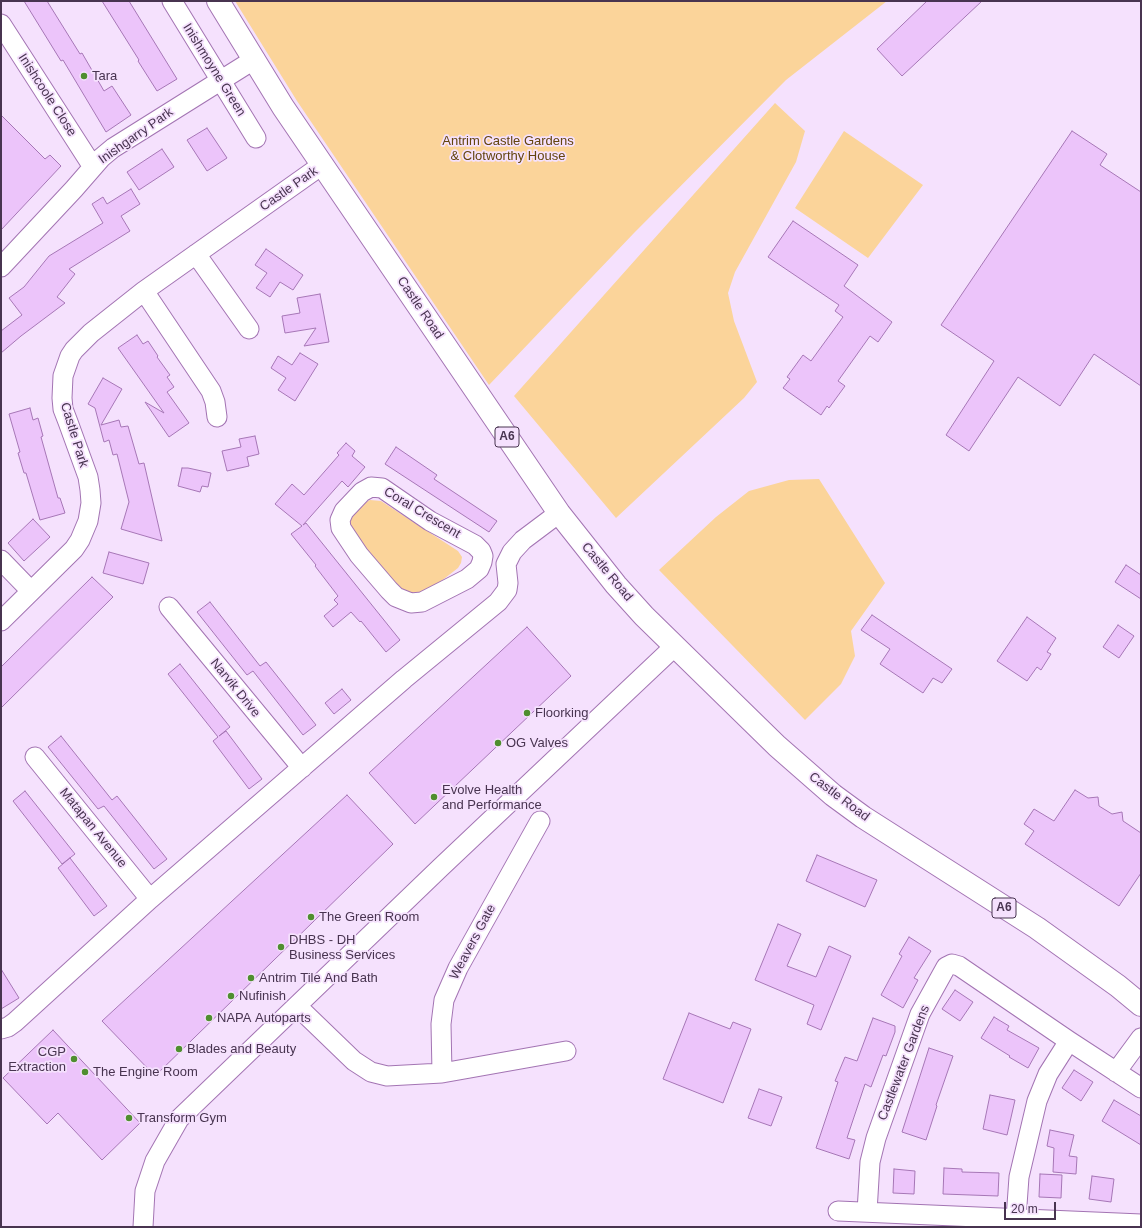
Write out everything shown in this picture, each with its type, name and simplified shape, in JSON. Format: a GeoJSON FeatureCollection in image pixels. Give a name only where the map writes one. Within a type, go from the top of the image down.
{"type":"FeatureCollection","features":[{"type":"Feature","properties":{"kind":"main road","name":"Castle Road"},"geometry":{"type":"LineString","coordinates":[[218,1],[255,59],[283,107],[559,513],[616,585],[644,616],[777,746],[833,795],[863,817],[1037,928],[1118,986],[1141,1005]]}},
{"type":"Feature","properties":{"kind":"street","name":"Inishmoyne Green"},"geometry":{"type":"LineString","coordinates":[[172,1],[256,138]]}},
{"type":"Feature","properties":{"kind":"street","name":"Inishcoole Close"},"geometry":{"type":"LineString","coordinates":[[1,24],[93,166]]}},
{"type":"Feature","properties":{"kind":"street","name":"Inishgarry Park"},"geometry":{"type":"LineString","coordinates":[[1,267],[74,189],[93,166],[113,148],[255,59]]}},
{"type":"Feature","properties":{"kind":"street","name":"Castle Park"},"geometry":{"type":"LineString","coordinates":[[1,621],[74,549],[85,530],[90,512],[90,490],[88,477],[64,409],[62,387],[66,366],[70,356],[80,343],[91,333],[144,291],[322,165]]}},
{"type":"Feature","properties":{"kind":"street"},"geometry":{"type":"LineString","coordinates":[[196,254],[249,330]]}},
{"type":"Feature","properties":{"kind":"street"},"geometry":{"type":"LineString","coordinates":[[144,291],[211,391],[215,402],[217,417]]}},
{"type":"Feature","properties":{"kind":"street","name":"Coral Crescent"},"geometry":{"type":"LineString","coordinates":[[374,487],[382,488],[430,521],[475,545],[482,554],[483,559],[481,564],[479,569],[467,579],[425,601],[414,603],[403,601],[389,590],[359,555],[343,532],[341,517],[344,511],[367,489],[374,487]]}},
{"type":"Feature","properties":{"kind":"street"},"geometry":{"type":"LineString","coordinates":[[3,1029],[15,1022],[150,899],[404,679],[501,599],[506,593],[508,587],[506,568],[507,559],[518,544],[559,513]]}},
{"type":"Feature","properties":{"kind":"street"},"geometry":{"type":"LineString","coordinates":[[1,560],[31,591]]}},
{"type":"Feature","properties":{"kind":"street"},"geometry":{"type":"LineString","coordinates":[[481,564],[506,568]]}},
{"type":"Feature","properties":{"kind":"street","name":"Narvik Drive"},"geometry":{"type":"LineString","coordinates":[[169,607],[302,768]]}},
{"type":"Feature","properties":{"kind":"street"},"geometry":{"type":"LineString","coordinates":[[143,1227],[145,1191],[155,1161],[178,1119],[675,646]]}},
{"type":"Feature","properties":{"kind":"street","name":"Matapan Avenue"},"geometry":{"type":"LineString","coordinates":[[35,757],[150,899]]}},
{"type":"Feature","properties":{"kind":"street","name":"Weavers Gate"},"geometry":{"type":"LineString","coordinates":[[442,1073],[441,1024],[444,1000],[458,968],[540,822]]}},
{"type":"Feature","properties":{"kind":"street","name":"Castlewater Gardens"},"geometry":{"type":"LineString","coordinates":[[867,1212],[870,1162],[876,1138],[920,1014],[946,967],[952,964],[959,966],[1141,1088]]}},
{"type":"Feature","properties":{"kind":"street"},"geometry":{"type":"LineString","coordinates":[[297,1006],[354,1061],[371,1072],[387,1076],[442,1073],[566,1051]]}},
{"type":"Feature","properties":{"kind":"street"},"geometry":{"type":"LineString","coordinates":[[1116,1072],[1141,1038]]}},
{"type":"Feature","properties":{"kind":"street"},"geometry":{"type":"LineString","coordinates":[[1016,1219],[1019,1177],[1037,1101],[1048,1074],[1069,1041]]}},
{"type":"Feature","properties":{"kind":"street"},"geometry":{"type":"LineString","coordinates":[[838,1211],[1141,1224]]}},
{"type":"Feature","properties":{"kind":"green space","name":"Antrim Castle Gardens & Clotworthy House"},"geometry":{"type":"Polygon","coordinates":[[[235,1],[887,1],[786,80],[634,233],[489,385],[297,101],[235,1]]]}},
{"type":"Feature","properties":{"kind":"green space"},"geometry":{"type":"Polygon","coordinates":[[[775,103],[805,131],[796,162],[735,272],[728,293],[734,321],[757,382],[744,398],[616,518],[514,396],[775,103]]]}},
{"type":"Feature","properties":{"kind":"green space"},"geometry":{"type":"Polygon","coordinates":[[[844,131],[923,185],[868,258],[795,208],[844,131]]]}},
{"type":"Feature","properties":{"kind":"green space"},"geometry":{"type":"Polygon","coordinates":[[[819,479],[885,583],[851,631],[855,656],[841,684],[805,720],[659,570],[716,517],[749,491],[789,480],[819,479]]]}},
{"type":"Feature","properties":{"kind":"green space"},"geometry":{"type":"Polygon","coordinates":[[[370,500],[381,501],[458,551],[462,557],[458,568],[423,595],[415,599],[396,590],[348,524],[362,504],[370,500]]]}},
{"type":"Feature","properties":{"kind":"building"},"geometry":{"type":"Polygon","coordinates":[[[24,1],[47,1],[80,54],[82,53],[104,91],[112,86],[131,115],[106,132],[63,60],[61,61],[24,1]]]}},
{"type":"Feature","properties":{"kind":"building"},"geometry":{"type":"Polygon","coordinates":[[[102,1],[129,1],[177,79],[157,91],[102,1]]]}},
{"type":"Feature","properties":{"kind":"building"},"geometry":{"type":"Polygon","coordinates":[[[927,1],[982,1],[902,76],[877,49],[927,1]]]}},
{"type":"Feature","properties":{"kind":"building"},"geometry":{"type":"Polygon","coordinates":[[[1,115],[45,159],[50,155],[61,166],[1,230],[1,115]]]}},
{"type":"Feature","properties":{"kind":"building"},"geometry":{"type":"Polygon","coordinates":[[[207,128],[227,158],[207,171],[187,140],[207,128]]]}},
{"type":"Feature","properties":{"kind":"building"},"geometry":{"type":"Polygon","coordinates":[[[1072,131],[1107,154],[1100,165],[1141,192],[1141,386],[1094,354],[1060,406],[1018,377],[969,451],[946,435],[994,361],[941,325],[1072,131]]]}},
{"type":"Feature","properties":{"kind":"building"},"geometry":{"type":"Polygon","coordinates":[[[162,149],[174,167],[139,190],[127,172],[162,149]]]}},
{"type":"Feature","properties":{"kind":"building"},"geometry":{"type":"Polygon","coordinates":[[[131,189],[140,204],[121,216],[130,231],[69,269],[75,274],[57,297],[65,303],[1,353],[1,331],[22,315],[9,298],[24,287],[49,256],[103,223],[92,204],[103,197],[107,204],[131,189]]]}},
{"type":"Feature","properties":{"kind":"building"},"geometry":{"type":"Polygon","coordinates":[[[793,221],[858,265],[844,286],[892,322],[878,342],[870,336],[838,381],[845,386],[829,408],[827,406],[821,415],[783,388],[790,379],[787,377],[803,355],[811,361],[843,317],[835,311],[839,305],[768,257],[793,221]]]}},
{"type":"Feature","properties":{"kind":"building"},"geometry":{"type":"Polygon","coordinates":[[[266,249],[303,275],[293,290],[280,282],[270,297],[256,288],[267,273],[255,265],[266,249]]]}},
{"type":"Feature","properties":{"kind":"building"},"geometry":{"type":"Polygon","coordinates":[[[320,294],[329,342],[304,346],[316,328],[285,333],[282,316],[300,313],[297,298],[320,294]]]}},
{"type":"Feature","properties":{"kind":"building"},"geometry":{"type":"Polygon","coordinates":[[[137,335],[143,344],[148,341],[170,375],[167,377],[174,387],[167,392],[189,423],[169,437],[145,402],[164,413],[118,348],[137,335]]]}},
{"type":"Feature","properties":{"kind":"building"},"geometry":{"type":"Polygon","coordinates":[[[300,353],[318,364],[295,401],[278,390],[286,378],[271,368],[278,356],[292,365],[300,353]]]}},
{"type":"Feature","properties":{"kind":"building"},"geometry":{"type":"Polygon","coordinates":[[[103,378],[122,389],[101,425],[119,420],[121,427],[128,426],[139,464],[144,463],[162,541],[121,529],[129,502],[117,454],[113,455],[109,440],[104,442],[95,408],[88,404],[103,378]]]}},
{"type":"Feature","properties":{"kind":"building"},"geometry":{"type":"Polygon","coordinates":[[[30,408],[33,420],[38,418],[43,436],[41,437],[58,498],[60,498],[65,513],[40,520],[26,473],[24,473],[18,453],[20,452],[9,414],[30,408]]]}},
{"type":"Feature","properties":{"kind":"building"},"geometry":{"type":"Polygon","coordinates":[[[255,436],[259,454],[247,457],[249,466],[227,471],[222,451],[241,447],[239,439],[255,436]]]}},
{"type":"Feature","properties":{"kind":"building"},"geometry":{"type":"Polygon","coordinates":[[[346,443],[355,451],[352,456],[365,467],[348,487],[342,481],[303,525],[306,523],[400,640],[386,652],[361,621],[360,622],[351,612],[333,627],[324,616],[338,604],[334,600],[338,596],[291,534],[302,526],[275,504],[292,484],[304,495],[339,455],[337,453],[346,443]]]}},
{"type":"Feature","properties":{"kind":"building"},"geometry":{"type":"Polygon","coordinates":[[[396,447],[437,475],[434,479],[497,521],[489,532],[385,464],[396,447]]]}},
{"type":"Feature","properties":{"kind":"building"},"geometry":{"type":"Polygon","coordinates":[[[182,468],[211,473],[208,487],[202,486],[200,492],[178,486],[182,468]]]}},
{"type":"Feature","properties":{"kind":"building"},"geometry":{"type":"Polygon","coordinates":[[[33,519],[50,537],[24,561],[8,543],[33,519]]]}},
{"type":"Feature","properties":{"kind":"building"},"geometry":{"type":"Polygon","coordinates":[[[109,552],[149,563],[143,584],[103,573],[109,552]]]}},
{"type":"Feature","properties":{"kind":"building"},"geometry":{"type":"Polygon","coordinates":[[[1126,565],[1141,575],[1141,599],[1115,582],[1126,565]]]}},
{"type":"Feature","properties":{"kind":"building"},"geometry":{"type":"Polygon","coordinates":[[[92,577],[113,597],[1,708],[1,667],[92,577]]]}},
{"type":"Feature","properties":{"kind":"building"},"geometry":{"type":"Polygon","coordinates":[[[210,602],[260,666],[266,662],[316,725],[303,735],[253,671],[247,675],[197,612],[210,602]]]}},
{"type":"Feature","properties":{"kind":"building"},"geometry":{"type":"Polygon","coordinates":[[[872,615],[952,669],[942,683],[933,678],[923,693],[880,664],[890,649],[861,630],[872,615]]]}},
{"type":"Feature","properties":{"kind":"building"},"geometry":{"type":"Polygon","coordinates":[[[1027,617],[1056,638],[1047,652],[1051,654],[1041,670],[1037,667],[1027,681],[997,661],[1027,617]]]}},
{"type":"Feature","properties":{"kind":"building"},"geometry":{"type":"Polygon","coordinates":[[[1118,625],[1134,636],[1119,658],[1103,647],[1118,625]]]}},
{"type":"Feature","properties":{"kind":"building"},"geometry":{"type":"Polygon","coordinates":[[[527,627],[571,676],[415,824],[369,773],[527,627]]]}},
{"type":"Feature","properties":{"kind":"building"},"geometry":{"type":"Polygon","coordinates":[[[180,664],[230,727],[219,736],[226,731],[262,779],[249,789],[213,741],[218,737],[168,674],[180,664]]]}},
{"type":"Feature","properties":{"kind":"building"},"geometry":{"type":"Polygon","coordinates":[[[342,689],[351,700],[334,714],[325,703],[342,689]]]}},
{"type":"Feature","properties":{"kind":"building"},"geometry":{"type":"Polygon","coordinates":[[[61,736],[112,800],[117,796],[167,859],[154,869],[104,806],[98,809],[48,747],[61,736]]]}},
{"type":"Feature","properties":{"kind":"building"},"geometry":{"type":"Polygon","coordinates":[[[1075,790],[1088,798],[1098,797],[1099,806],[1112,814],[1122,812],[1123,821],[1141,833],[1141,873],[1119,906],[1025,844],[1034,831],[1024,824],[1034,809],[1054,821],[1075,790]]]}},
{"type":"Feature","properties":{"kind":"building"},"geometry":{"type":"Polygon","coordinates":[[[25,791],[75,854],[62,864],[13,801],[25,791]]]}},
{"type":"Feature","properties":{"kind":"building"},"geometry":{"type":"Polygon","coordinates":[[[347,795],[393,844],[155,1076],[102,1021],[347,795]]]}},
{"type":"Feature","properties":{"kind":"building"},"geometry":{"type":"Polygon","coordinates":[[[817,855],[877,880],[865,907],[806,881],[817,855]]]}},
{"type":"Feature","properties":{"kind":"building"},"geometry":{"type":"Polygon","coordinates":[[[70,858],[107,906],[94,916],[58,868],[70,858]]]}},
{"type":"Feature","properties":{"kind":"building"},"geometry":{"type":"Polygon","coordinates":[[[778,924],[801,934],[787,966],[816,977],[829,946],[851,956],[821,1030],[807,1024],[814,1005],[755,980],[778,924]]]}},
{"type":"Feature","properties":{"kind":"building"},"geometry":{"type":"Polygon","coordinates":[[[909,937],[931,951],[914,978],[918,980],[903,1008],[881,995],[902,956],[899,954],[909,937]]]}},
{"type":"Feature","properties":{"kind":"building"},"geometry":{"type":"Polygon","coordinates":[[[1,969],[19,998],[1,1009],[1,969]]]}},
{"type":"Feature","properties":{"kind":"building"},"geometry":{"type":"Polygon","coordinates":[[[955,990],[973,1002],[960,1021],[942,1009],[955,990]]]}},
{"type":"Feature","properties":{"kind":"building"},"geometry":{"type":"Polygon","coordinates":[[[689,1013],[730,1029],[733,1022],[751,1029],[723,1103],[663,1079],[689,1013]]]}},
{"type":"Feature","properties":{"kind":"building"},"geometry":{"type":"Polygon","coordinates":[[[994,1017],[1009,1026],[1007,1030],[1039,1048],[1028,1068],[981,1038],[994,1017]]]}},
{"type":"Feature","properties":{"kind":"building"},"geometry":{"type":"Polygon","coordinates":[[[873,1018],[895,1026],[895,1032],[886,1056],[883,1055],[871,1087],[865,1084],[847,1138],[855,1140],[849,1159],[816,1148],[838,1082],[835,1081],[845,1057],[857,1061],[873,1018]]]}},
{"type":"Feature","properties":{"kind":"building"},"geometry":{"type":"Polygon","coordinates":[[[53,1030],[140,1123],[102,1160],[58,1113],[47,1124],[3,1078],[53,1030]]]}},
{"type":"Feature","properties":{"kind":"building"},"geometry":{"type":"Polygon","coordinates":[[[929,1048],[953,1056],[926,1140],[902,1132],[929,1048]]]}},
{"type":"Feature","properties":{"kind":"building"},"geometry":{"type":"Polygon","coordinates":[[[1074,1070],[1093,1082],[1081,1101],[1062,1088],[1074,1070]]]}},
{"type":"Feature","properties":{"kind":"building"},"geometry":{"type":"Polygon","coordinates":[[[759,1089],[782,1097],[771,1126],[748,1118],[759,1089]]]}},
{"type":"Feature","properties":{"kind":"building"},"geometry":{"type":"Polygon","coordinates":[[[990,1095],[1015,1100],[1007,1135],[983,1129],[990,1095]]]}},
{"type":"Feature","properties":{"kind":"building"},"geometry":{"type":"Polygon","coordinates":[[[1114,1100],[1141,1116],[1141,1145],[1102,1121],[1114,1100]]]}},
{"type":"Feature","properties":{"kind":"building"},"geometry":{"type":"Polygon","coordinates":[[[1050,1130],[1074,1135],[1069,1156],[1077,1157],[1076,1174],[1053,1172],[1054,1148],[1047,1146],[1050,1130]]]}},
{"type":"Feature","properties":{"kind":"building"},"geometry":{"type":"Polygon","coordinates":[[[944,1168],[962,1169],[962,1172],[999,1173],[998,1196],[943,1194],[944,1168]]]}},
{"type":"Feature","properties":{"kind":"building"},"geometry":{"type":"Polygon","coordinates":[[[894,1169],[915,1171],[914,1194],[893,1193],[894,1169]]]}},
{"type":"Feature","properties":{"kind":"building"},"geometry":{"type":"Polygon","coordinates":[[[1040,1174],[1062,1175],[1061,1198],[1039,1197],[1040,1174]]]}},
{"type":"Feature","properties":{"kind":"building"},"geometry":{"type":"Polygon","coordinates":[[[1092,1176],[1114,1179],[1111,1202],[1089,1199],[1092,1176]]]}},
{"type":"Feature","properties":{"kind":"place","name":"Tara"},"geometry":{"type":"Point","coordinates":[84,76]}},
{"type":"Feature","properties":{"kind":"place","name":"Floorking"},"geometry":{"type":"Point","coordinates":[527,713]}},
{"type":"Feature","properties":{"kind":"place","name":"OG Valves"},"geometry":{"type":"Point","coordinates":[498,743]}},
{"type":"Feature","properties":{"kind":"place","name":"Evolve Health and Performance"},"geometry":{"type":"Point","coordinates":[434,797]}},
{"type":"Feature","properties":{"kind":"place","name":"The Green Room"},"geometry":{"type":"Point","coordinates":[311,917]}},
{"type":"Feature","properties":{"kind":"place","name":"DHBS - DH Business Services"},"geometry":{"type":"Point","coordinates":[281,947]}},
{"type":"Feature","properties":{"kind":"place","name":"Antrim Tile And Bath"},"geometry":{"type":"Point","coordinates":[251,978]}},
{"type":"Feature","properties":{"kind":"place","name":"Nufinish"},"geometry":{"type":"Point","coordinates":[231,996]}},
{"type":"Feature","properties":{"kind":"place","name":"NAPA Autoparts"},"geometry":{"type":"Point","coordinates":[209,1018]}},
{"type":"Feature","properties":{"kind":"place","name":"Blades and Beauty"},"geometry":{"type":"Point","coordinates":[179,1049]}},
{"type":"Feature","properties":{"kind":"place","name":"CGP Extraction"},"geometry":{"type":"Point","coordinates":[74,1059]}},
{"type":"Feature","properties":{"kind":"place","name":"The Engine Room"},"geometry":{"type":"Point","coordinates":[85,1072]}},
{"type":"Feature","properties":{"kind":"place","name":"Transform Gym"},"geometry":{"type":"Point","coordinates":[129,1118]}}]}
